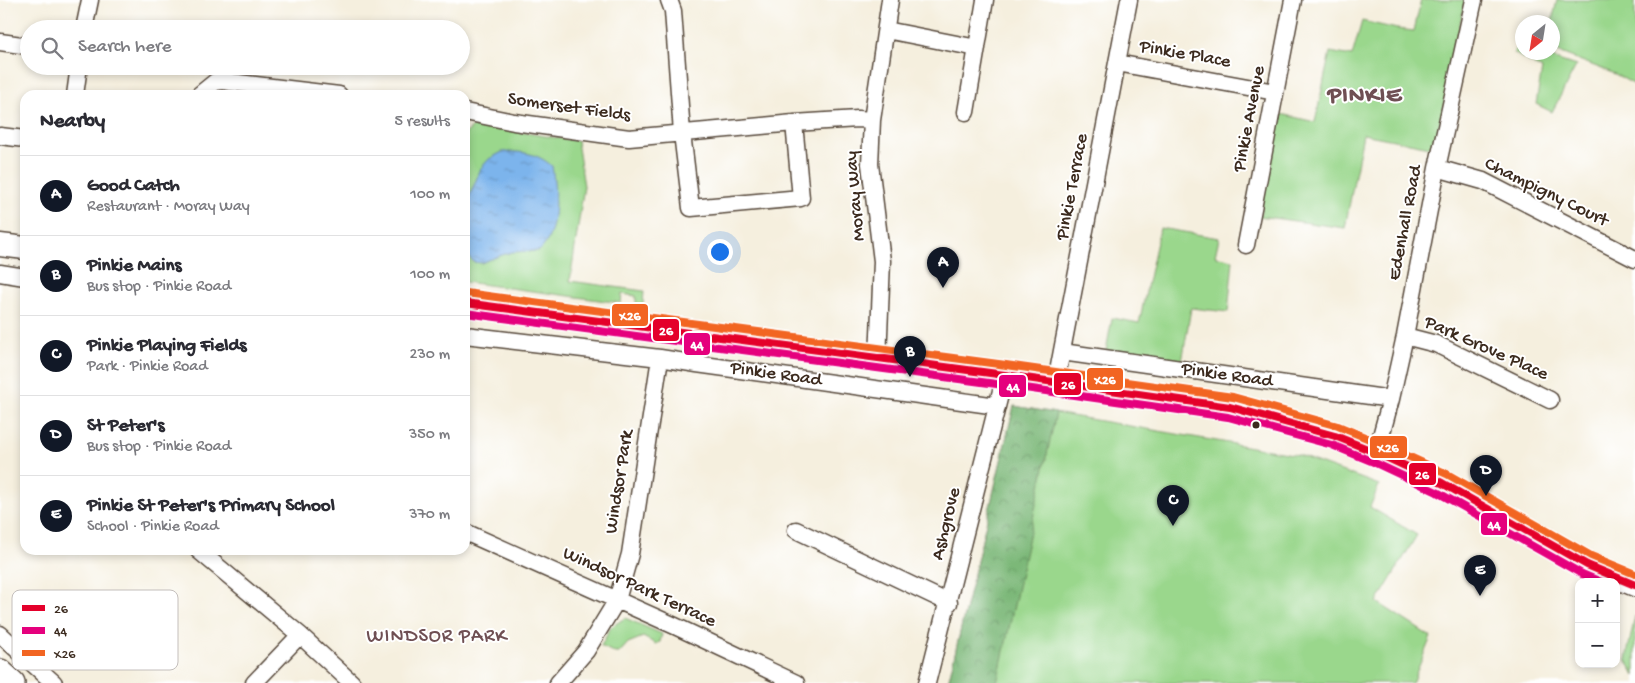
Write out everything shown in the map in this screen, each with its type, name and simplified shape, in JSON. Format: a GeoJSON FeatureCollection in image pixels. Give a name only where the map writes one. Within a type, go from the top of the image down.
{"type":"FeatureCollection","features":[{"type":"Feature","properties":{"kind":"main road"},"geometry":{"type":"LineString","coordinates":[[0,245],[20,247]]}},
{"type":"Feature","properties":{"kind":"main road","name":"Pinkie Road"},"geometry":{"type":"LineString","coordinates":[[470,304],[1230,407],[1335,436],[1375,452],[1442,483],[1587,565],[1635,585]]}},
{"type":"Feature","properties":{"kind":"main road"},"geometry":{"type":"LineString","coordinates":[[0,672],[12,683]]}},
{"type":"Feature","properties":{"kind":"street"},"geometry":{"type":"LineString","coordinates":[[86,20],[90,0]]}},
{"type":"Feature","properties":{"kind":"street"},"geometry":{"type":"LineString","coordinates":[[669,0],[673,11],[682,133],[691,208],[801,198],[794,123]]}},
{"type":"Feature","properties":{"kind":"street","name":"Moray Way"},"geometry":{"type":"LineString","coordinates":[[878,359],[882,261],[870,164],[872,120],[890,0]]}},
{"type":"Feature","properties":{"kind":"street"},"geometry":{"type":"LineString","coordinates":[[966,112],[985,0]]}},
{"type":"Feature","properties":{"kind":"street","name":"Pinkie Terrace"},"geometry":{"type":"LineString","coordinates":[[1056,382],[1129,0]]}},
{"type":"Feature","properties":{"kind":"street","name":"Pinkie Avenue"},"geometry":{"type":"LineString","coordinates":[[1246,246],[1294,0]]}},
{"type":"Feature","properties":{"kind":"street","name":"Edenhall Road"},"geometry":{"type":"LineString","coordinates":[[1375,452],[1382,436],[1405,336],[1474,0]]}},
{"type":"Feature","properties":{"kind":"street"},"geometry":{"type":"LineString","coordinates":[[886,30],[977,48]]}},
{"type":"Feature","properties":{"kind":"street"},"geometry":{"type":"LineString","coordinates":[[0,42],[20,45]]}},
{"type":"Feature","properties":{"kind":"street","name":"Pinkie Place"},"geometry":{"type":"LineString","coordinates":[[1117,63],[1275,92]]}},
{"type":"Feature","properties":{"kind":"street"},"geometry":{"type":"LineString","coordinates":[[76,90],[78,75]]}},
{"type":"Feature","properties":{"kind":"street"},"geometry":{"type":"LineString","coordinates":[[205,90],[215,82],[222,81],[297,90]]}},
{"type":"Feature","properties":{"kind":"street","name":"Somerset Fields"},"geometry":{"type":"LineString","coordinates":[[473,114],[514,122],[629,138],[794,123],[858,119],[872,120]]}},
{"type":"Feature","properties":{"kind":"street"},"geometry":{"type":"LineString","coordinates":[[0,136],[20,138]]}},
{"type":"Feature","properties":{"kind":"street","name":"Champigny Court"},"geometry":{"type":"LineString","coordinates":[[1438,168],[1483,181],[1635,259]]}},
{"type":"Feature","properties":{"kind":"street"},"geometry":{"type":"LineString","coordinates":[[0,273],[20,275]]}},
{"type":"Feature","properties":{"kind":"street","name":"Pinkie Road"},"geometry":{"type":"LineString","coordinates":[[470,335],[660,358],[997,406]]}},
{"type":"Feature","properties":{"kind":"street","name":"Park Grove Place"},"geometry":{"type":"LineString","coordinates":[[1405,336],[1436,344],[1550,400]]}},
{"type":"Feature","properties":{"kind":"street","name":"Pinkie Road"},"geometry":{"type":"LineString","coordinates":[[1062,352],[1391,399]]}},
{"type":"Feature","properties":{"kind":"street","name":"Windsor Park"},"geometry":{"type":"LineString","coordinates":[[558,683],[586,651],[616,600],[630,554],[660,358]]}},
{"type":"Feature","properties":{"kind":"street","name":"Ashgrove"},"geometry":{"type":"LineString","coordinates":[[927,683],[949,603],[1005,375]]}},
{"type":"Feature","properties":{"kind":"street"},"geometry":{"type":"LineString","coordinates":[[796,530],[949,603]]}},
{"type":"Feature","properties":{"kind":"street","name":"Windsor Park Terrace"},"geometry":{"type":"LineString","coordinates":[[470,534],[796,683]]}},
{"type":"Feature","properties":{"kind":"street"},"geometry":{"type":"LineString","coordinates":[[204,555],[300,635],[352,683]]}},
{"type":"Feature","properties":{"kind":"street"},"geometry":{"type":"LineString","coordinates":[[0,634],[12,645]]}},
{"type":"Feature","properties":{"kind":"street"},"geometry":{"type":"LineString","coordinates":[[254,683],[300,635]]}},
{"type":"Feature","properties":{"kind":"street"},"geometry":{"type":"LineString","coordinates":[[40,670],[54,683]]}},
{"type":"Feature","properties":{"kind":"green space"},"geometry":{"type":"Polygon","coordinates":[[[1421,0],[1465,0],[1435,148],[1363,134],[1345,228],[1259,216],[1262,213],[1261,202],[1281,114],[1315,122],[1330,52],[1352,56],[1362,21],[1414,31],[1421,0]]]}},
{"type":"Feature","properties":{"kind":"green space"},"geometry":{"type":"Polygon","coordinates":[[[1557,0],[1635,0],[1635,85],[1615,74],[1560,53],[1560,15],[1554,15],[1557,0]]]}},
{"type":"Feature","properties":{"kind":"green space"},"geometry":{"type":"Polygon","coordinates":[[[1526,60],[1558,60],[1576,66],[1552,112],[1536,104],[1542,69],[1526,60]]]}},
{"type":"Feature","properties":{"kind":"green space"},"geometry":{"type":"Polygon","coordinates":[[[475,125],[577,141],[584,186],[570,281],[644,291],[643,305],[636,304],[636,296],[622,294],[621,303],[470,283],[470,130],[475,125]]]}},
{"type":"Feature","properties":{"kind":"green space"},"geometry":{"type":"Polygon","coordinates":[[[1160,228],[1219,238],[1215,256],[1233,260],[1228,312],[1191,308],[1182,362],[1106,351],[1112,318],[1139,323],[1160,228]]]}},
{"type":"Feature","properties":{"kind":"green space"},"geometry":{"type":"Polygon","coordinates":[[[1014,406],[1298,455],[1379,485],[1370,507],[1417,535],[1377,602],[1431,637],[1412,683],[948,683],[1014,406]]]}},
{"type":"Feature","properties":{"kind":"green space"},"geometry":{"type":"Polygon","coordinates":[[[1014,406],[1056,413],[997,683],[948,683],[1014,406]]]}},
{"type":"Feature","properties":{"kind":"green space"},"geometry":{"type":"Polygon","coordinates":[[[1635,616],[1635,676],[1626,659],[1635,616]]]}},
{"type":"Feature","properties":{"kind":"green space"},"geometry":{"type":"Polygon","coordinates":[[[625,618],[662,634],[660,642],[656,644],[643,637],[628,643],[619,653],[601,646],[611,627],[625,618]]]}},
{"type":"Feature","properties":{"kind":"water"},"geometry":{"type":"Polygon","coordinates":[[[502,152],[516,152],[541,158],[552,166],[555,199],[553,223],[545,244],[539,251],[512,252],[481,263],[474,262],[470,258],[470,195],[481,168],[489,159],[502,152]]]}},
{"type":"Feature","properties":{"kind":"transit line","name":"X26"},"geometry":{"type":"LineString","coordinates":[[470,294],[1233,397],[1338,426],[1379,443],[1447,474],[1591,556],[1635,574]]}},
{"type":"Feature","properties":{"kind":"transit line","name":"26"},"geometry":{"type":"LineString","coordinates":[[470,304],[1230,407],[1335,436],[1375,452],[1442,483],[1587,565],[1635,585]]}},
{"type":"Feature","properties":{"kind":"transit line","name":"44"},"geometry":{"type":"LineString","coordinates":[[470,314],[1228,417],[1332,445],[1371,461],[1437,492],[1592,578]]}},
{"type":"Feature","properties":{"kind":"place","name":"Good Catch"},"geometry":{"type":"Point","coordinates":[943,288]}},
{"type":"Feature","properties":{"kind":"place","name":"Pinkie Mains"},"geometry":{"type":"Point","coordinates":[910,377]}},
{"type":"Feature","properties":{"kind":"place","name":"St Peter's"},"geometry":{"type":"Point","coordinates":[1486,496]}},
{"type":"Feature","properties":{"kind":"place","name":"Pinkie Playing Fields"},"geometry":{"type":"Point","coordinates":[1173,526]}},
{"type":"Feature","properties":{"kind":"place","name":"Pinkie St Peter's Primary School"},"geometry":{"type":"Point","coordinates":[1480,596]}},
{"type":"Feature","properties":{"kind":"district","name":"PINKIE"},"geometry":{"type":"Point","coordinates":[1365,96]}},
{"type":"Feature","properties":{"kind":"district","name":"WINDSOR PARK"},"geometry":{"type":"Point","coordinates":[437,637]}}]}
